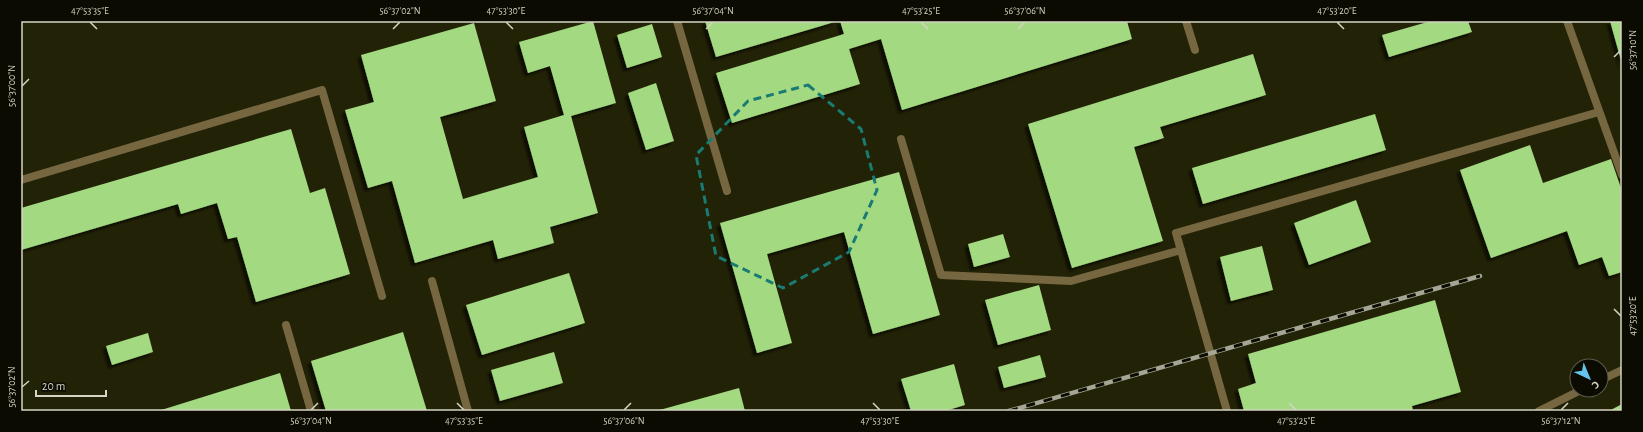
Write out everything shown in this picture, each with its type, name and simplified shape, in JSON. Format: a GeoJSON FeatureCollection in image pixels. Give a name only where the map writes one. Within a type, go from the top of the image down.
{"type":"FeatureCollection","features":[{"type":"Feature","properties":{"kind":"lane"},"geometry":{"type":"LineString","coordinates":[[677,21],[727,191]]}},
{"type":"Feature","properties":{"kind":"lane"},"geometry":{"type":"LineString","coordinates":[[1186,21],[1195,50]]}},
{"type":"Feature","properties":{"kind":"lane"},"geometry":{"type":"LineString","coordinates":[[1567,21],[1622,175]]}},
{"type":"Feature","properties":{"kind":"lane"},"geometry":{"type":"LineString","coordinates":[[21,180],[322,90],[382,296]]}},
{"type":"Feature","properties":{"kind":"lane"},"geometry":{"type":"LineString","coordinates":[[1228,411],[1176,233],[1599,112]]}},
{"type":"Feature","properties":{"kind":"lane"},"geometry":{"type":"LineString","coordinates":[[901,139],[941,275],[1071,282],[1181,250]]}},
{"type":"Feature","properties":{"kind":"lane"},"geometry":{"type":"LineString","coordinates":[[432,280],[468,411]]}},
{"type":"Feature","properties":{"kind":"lane"},"geometry":{"type":"LineString","coordinates":[[286,325],[311,411]]}},
{"type":"Feature","properties":{"kind":"lane"},"geometry":{"type":"LineString","coordinates":[[1609,376],[1622,370]]}},
{"type":"Feature","properties":{"kind":"lane"},"geometry":{"type":"LineString","coordinates":[[1539,411],[1569,396]]}},
{"type":"Feature","properties":{"kind":"highlighted area"},"geometry":{"type":"Polygon","coordinates":[[[808,85],[861,129],[877,190],[849,252],[783,288],[716,256],[696,155],[748,101],[808,85]]]}},
{"type":"Feature","properties":{"kind":"building"},"geometry":{"type":"Polygon","coordinates":[[[593,21],[616,103],[571,116],[598,213],[550,227],[554,243],[498,259],[493,240],[415,263],[392,181],[368,188],[345,110],[374,102],[361,55],[474,23],[496,101],[440,117],[463,199],[538,177],[524,127],[564,115],[550,66],[528,73],[519,42],[593,21]]]}},
{"type":"Feature","properties":{"kind":"building"},"geometry":{"type":"Polygon","coordinates":[[[705,21],[838,21],[716,57],[705,21]]]}},
{"type":"Feature","properties":{"kind":"building"},"geometry":{"type":"Polygon","coordinates":[[[840,21],[1127,21],[1132,39],[902,110],[881,39],[849,49],[860,84],[732,123],[716,73],[844,34],[840,21]]]}},
{"type":"Feature","properties":{"kind":"building"},"geometry":{"type":"Polygon","coordinates":[[[1431,21],[1468,21],[1472,32],[1389,57],[1382,35],[1431,21]]]}},
{"type":"Feature","properties":{"kind":"building"},"geometry":{"type":"Polygon","coordinates":[[[1610,21],[1622,21],[1622,64],[1610,21]]]}},
{"type":"Feature","properties":{"kind":"building"},"geometry":{"type":"Polygon","coordinates":[[[652,24],[662,57],[627,68],[617,35],[652,24]]]}},
{"type":"Feature","properties":{"kind":"building"},"geometry":{"type":"Polygon","coordinates":[[[1253,54],[1266,95],[1160,127],[1164,138],[1134,147],[1163,241],[1072,268],[1028,124],[1253,54]]]}},
{"type":"Feature","properties":{"kind":"building"},"geometry":{"type":"Polygon","coordinates":[[[656,83],[674,141],[646,150],[628,93],[656,83]]]}},
{"type":"Feature","properties":{"kind":"building"},"geometry":{"type":"Polygon","coordinates":[[[1375,114],[1386,150],[1203,204],[1192,168],[1375,114]]]}},
{"type":"Feature","properties":{"kind":"building"},"geometry":{"type":"Polygon","coordinates":[[[291,129],[310,193],[325,188],[350,274],[256,302],[237,237],[228,239],[217,203],[181,214],[178,204],[21,250],[21,208],[291,129]]]}},
{"type":"Feature","properties":{"kind":"building"},"geometry":{"type":"Polygon","coordinates":[[[1530,145],[1543,183],[1611,159],[1622,191],[1622,272],[1609,276],[1602,257],[1579,265],[1567,231],[1491,258],[1460,170],[1530,145]]]}},
{"type":"Feature","properties":{"kind":"building"},"geometry":{"type":"Polygon","coordinates":[[[899,172],[940,315],[873,334],[844,232],[767,254],[792,343],[757,353],[720,223],[899,172]]]}},
{"type":"Feature","properties":{"kind":"building"},"geometry":{"type":"Polygon","coordinates":[[[1356,200],[1371,242],[1309,265],[1294,223],[1356,200]]]}},
{"type":"Feature","properties":{"kind":"building"},"geometry":{"type":"Polygon","coordinates":[[[1003,234],[1010,257],[974,267],[968,244],[1003,234]]]}},
{"type":"Feature","properties":{"kind":"building"},"geometry":{"type":"Polygon","coordinates":[[[1262,246],[1273,290],[1231,301],[1220,257],[1262,246]]]}},
{"type":"Feature","properties":{"kind":"building"},"geometry":{"type":"Polygon","coordinates":[[[569,273],[585,323],[482,355],[466,305],[569,273]]]}},
{"type":"Feature","properties":{"kind":"building"},"geometry":{"type":"Polygon","coordinates":[[[1039,285],[1051,330],[998,345],[985,300],[1039,285]]]}},
{"type":"Feature","properties":{"kind":"building"},"geometry":{"type":"Polygon","coordinates":[[[1435,300],[1461,392],[1412,406],[1413,411],[1244,411],[1238,389],[1256,383],[1248,354],[1435,300]]]}},
{"type":"Feature","properties":{"kind":"building"},"geometry":{"type":"Polygon","coordinates":[[[403,332],[427,411],[326,411],[311,361],[403,332]]]}},
{"type":"Feature","properties":{"kind":"building"},"geometry":{"type":"Polygon","coordinates":[[[148,333],[153,352],[112,365],[106,346],[148,333]]]}},
{"type":"Feature","properties":{"kind":"building"},"geometry":{"type":"Polygon","coordinates":[[[554,352],[563,383],[500,401],[491,370],[554,352]]]}},
{"type":"Feature","properties":{"kind":"building"},"geometry":{"type":"Polygon","coordinates":[[[1040,355],[1046,377],[1004,388],[998,367],[1040,355]]]}},
{"type":"Feature","properties":{"kind":"building"},"geometry":{"type":"Polygon","coordinates":[[[954,364],[965,405],[945,411],[911,411],[901,379],[954,364]]]}},
{"type":"Feature","properties":{"kind":"building"},"geometry":{"type":"Polygon","coordinates":[[[280,373],[291,411],[158,411],[280,373]]]}},
{"type":"Feature","properties":{"kind":"building"},"geometry":{"type":"Polygon","coordinates":[[[739,388],[745,411],[656,411],[739,388]]]}},
{"type":"Feature","properties":{"kind":"building"},"geometry":{"type":"Polygon","coordinates":[[[1622,404],[1622,411],[1609,411],[1622,404]]]}},
{"type":"Feature","properties":{"kind":"railway"},"geometry":{"type":"LineString","coordinates":[[1009,411],[1480,276]]}}]}
